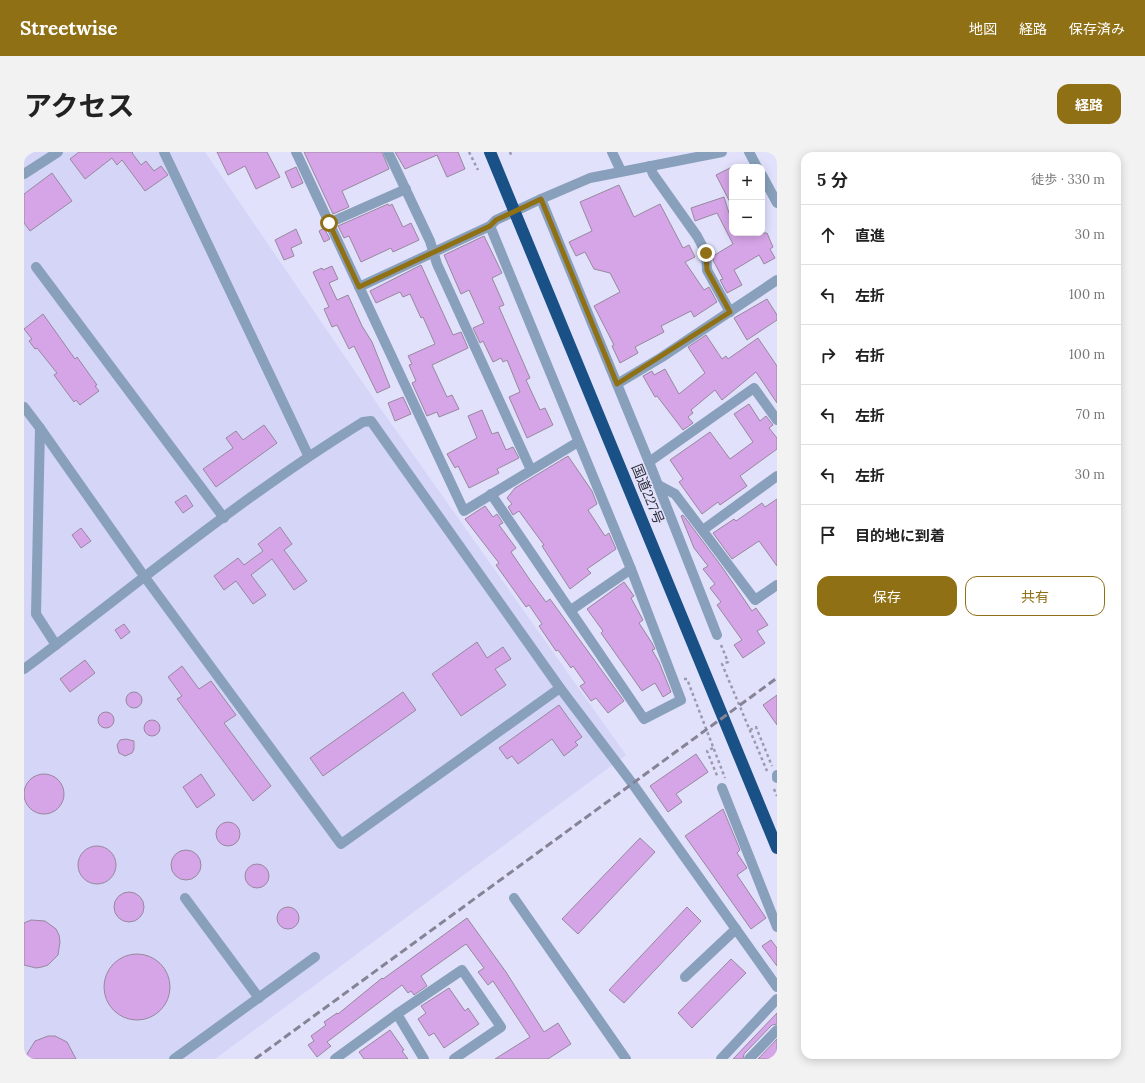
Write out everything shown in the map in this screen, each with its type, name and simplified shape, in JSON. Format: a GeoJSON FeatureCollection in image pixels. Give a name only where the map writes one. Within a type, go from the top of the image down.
{"type":"FeatureCollection","features":[{"type":"Feature","properties":{"kind":"highway","name":"国道227号"},"geometry":{"type":"LineString","coordinates":[[490,152],[777,848]]}},
{"type":"Feature","properties":{"kind":"street"},"geometry":{"type":"LineString","coordinates":[[24,174],[58,152]]}},
{"type":"Feature","properties":{"kind":"street"},"geometry":{"type":"LineString","coordinates":[[164,152],[308,455]]}},
{"type":"Feature","properties":{"kind":"street"},"geometry":{"type":"LineString","coordinates":[[296,152],[464,511],[578,442]]}},
{"type":"Feature","properties":{"kind":"street"},"geometry":{"type":"LineString","coordinates":[[388,152],[434,252],[437,264],[531,470]]}},
{"type":"Feature","properties":{"kind":"street"},"geometry":{"type":"LineString","coordinates":[[612,152],[621,172]]}},
{"type":"Feature","properties":{"kind":"street"},"geometry":{"type":"LineString","coordinates":[[359,287],[490,226],[496,220],[590,178],[722,152]]}},
{"type":"Feature","properties":{"kind":"street"},"geometry":{"type":"LineString","coordinates":[[749,152],[755,164]]}},
{"type":"Feature","properties":{"kind":"street"},"geometry":{"type":"LineString","coordinates":[[650,166],[653,174],[697,236],[706,253],[707,270],[730,312]]}},
{"type":"Feature","properties":{"kind":"street"},"geometry":{"type":"LineString","coordinates":[[765,181],[777,203]]}},
{"type":"Feature","properties":{"kind":"street"},"geometry":{"type":"LineString","coordinates":[[329,223],[406,189]]}},
{"type":"Feature","properties":{"kind":"street"},"geometry":{"type":"LineString","coordinates":[[541,199],[649,462],[717,635]]}},
{"type":"Feature","properties":{"kind":"street"},"geometry":{"type":"LineString","coordinates":[[490,226],[631,569],[681,700],[644,719],[491,494]]}},
{"type":"Feature","properties":{"kind":"street"},"geometry":{"type":"LineString","coordinates":[[36,266],[224,518]]}},
{"type":"Feature","properties":{"kind":"street"},"geometry":{"type":"LineString","coordinates":[[617,384],[730,312],[777,280]]}},
{"type":"Feature","properties":{"kind":"street"},"geometry":{"type":"LineString","coordinates":[[649,462],[754,388],[777,420]]}},
{"type":"Feature","properties":{"kind":"street"},"geometry":{"type":"LineString","coordinates":[[24,407],[144,576],[341,844],[560,688]]}},
{"type":"Feature","properties":{"kind":"street"},"geometry":{"type":"LineString","coordinates":[[24,669],[144,576],[308,455],[363,422],[371,421],[560,688],[632,783],[777,987]]}},
{"type":"Feature","properties":{"kind":"street"},"geometry":{"type":"LineString","coordinates":[[40,428],[36,614],[56,645]]}},
{"type":"Feature","properties":{"kind":"street"},"geometry":{"type":"LineString","coordinates":[[703,530],[777,476]]}},
{"type":"Feature","properties":{"kind":"street"},"geometry":{"type":"LineString","coordinates":[[658,485],[675,494],[755,600],[777,585]]}},
{"type":"Feature","properties":{"kind":"street"},"geometry":{"type":"LineString","coordinates":[[571,610],[631,569]]}},
{"type":"Feature","properties":{"kind":"street"},"geometry":{"type":"LineString","coordinates":[[722,788],[777,928]]}},
{"type":"Feature","properties":{"kind":"street"},"geometry":{"type":"LineString","coordinates":[[186,898],[259,998]]}},
{"type":"Feature","properties":{"kind":"street"},"geometry":{"type":"LineString","coordinates":[[514,898],[626,1059]]}},
{"type":"Feature","properties":{"kind":"street"},"geometry":{"type":"LineString","coordinates":[[685,977],[736,929]]}},
{"type":"Feature","properties":{"kind":"street"},"geometry":{"type":"LineString","coordinates":[[174,1059],[315,957]]}},
{"type":"Feature","properties":{"kind":"street"},"geometry":{"type":"LineString","coordinates":[[335,1059],[397,1014],[462,970],[501,1027],[454,1059]]}},
{"type":"Feature","properties":{"kind":"street"},"geometry":{"type":"LineString","coordinates":[[721,1059],[777,1000]]}},
{"type":"Feature","properties":{"kind":"street"},"geometry":{"type":"LineString","coordinates":[[397,1014],[424,1059]]}},
{"type":"Feature","properties":{"kind":"street"},"geometry":{"type":"LineString","coordinates":[[749,1059],[777,1030]]}},
{"type":"Feature","properties":{"kind":"path"},"geometry":{"type":"LineString","coordinates":[[470,152],[478,170]]}},
{"type":"Feature","properties":{"kind":"path"},"geometry":{"type":"LineString","coordinates":[[510,152],[512,157]]}},
{"type":"Feature","properties":{"kind":"path"},"geometry":{"type":"LineString","coordinates":[[717,635],[728,662],[722,664],[750,730],[774,776]]}},
{"type":"Feature","properties":{"kind":"path"},"geometry":{"type":"LineString","coordinates":[[687,679],[713,748],[707,751],[722,788]]}},
{"type":"Feature","properties":{"kind":"path"},"geometry":{"type":"LineString","coordinates":[[750,730],[756,727],[774,776]]}},
{"type":"Feature","properties":{"kind":"path"},"geometry":{"type":"LineString","coordinates":[[774,788],[777,796]]}},
{"type":"Feature","properties":{"kind":"shaded area"},"geometry":{"type":"Polygon","coordinates":[[[34,152],[205,152],[378,405],[626,755],[215,1059],[24,1059],[24,159],[34,152]]]}},
{"type":"Feature","properties":{"kind":"building"},"geometry":{"type":"Polygon","coordinates":[[[79,152],[133,152],[132,153],[141,165],[146,161],[154,171],[161,166],[168,175],[145,191],[122,160],[117,165],[112,158],[85,179],[70,159],[79,152]]]}},
{"type":"Feature","properties":{"kind":"building"},"geometry":{"type":"Polygon","coordinates":[[[217,152],[267,152],[280,177],[256,189],[245,166],[228,175],[217,152]]]}},
{"type":"Feature","properties":{"kind":"building"},"geometry":{"type":"Polygon","coordinates":[[[304,152],[382,152],[389,169],[342,191],[349,207],[333,214],[304,152]]]}},
{"type":"Feature","properties":{"kind":"building"},"geometry":{"type":"Polygon","coordinates":[[[395,152],[458,152],[465,169],[447,177],[437,155],[405,169],[395,152]]]}},
{"type":"Feature","properties":{"kind":"building"},"geometry":{"type":"Polygon","coordinates":[[[296,167],[303,183],[292,188],[285,172],[296,167]]]}},
{"type":"Feature","properties":{"kind":"building"},"geometry":{"type":"Polygon","coordinates":[[[729,168],[729,200],[716,175],[729,168]]]}},
{"type":"Feature","properties":{"kind":"building"},"geometry":{"type":"Polygon","coordinates":[[[52,173],[72,201],[30,231],[24,223],[24,194],[52,173]]]}},
{"type":"Feature","properties":{"kind":"building"},"geometry":{"type":"Polygon","coordinates":[[[619,185],[634,217],[660,204],[683,248],[689,245],[695,257],[685,262],[704,290],[709,287],[717,302],[694,317],[691,311],[661,326],[664,332],[635,347],[638,353],[620,363],[612,346],[614,345],[594,306],[620,292],[610,273],[594,269],[585,252],[576,256],[569,242],[592,231],[580,202],[619,185]]]}},
{"type":"Feature","properties":{"kind":"building"},"geometry":{"type":"Polygon","coordinates":[[[724,197],[729,213],[729,236],[765,236],[765,233],[767,233],[773,247],[770,249],[775,258],[764,264],[759,255],[734,270],[742,285],[727,293],[720,280],[723,279],[713,260],[713,256],[733,244],[717,213],[695,221],[691,208],[724,197]]]}},
{"type":"Feature","properties":{"kind":"building"},"geometry":{"type":"Polygon","coordinates":[[[388,204],[389,206],[392,204],[403,227],[411,223],[419,240],[393,252],[391,248],[361,262],[349,236],[344,238],[338,226],[388,204]]]}},
{"type":"Feature","properties":{"kind":"building"},"geometry":{"type":"Polygon","coordinates":[[[324,228],[330,239],[324,242],[319,231],[324,228]]]}},
{"type":"Feature","properties":{"kind":"building"},"geometry":{"type":"Polygon","coordinates":[[[296,229],[302,243],[291,248],[294,256],[284,260],[275,240],[296,229]]]}},
{"type":"Feature","properties":{"kind":"building"},"geometry":{"type":"Polygon","coordinates":[[[484,236],[502,273],[492,278],[504,305],[499,307],[530,378],[526,380],[540,410],[545,408],[553,425],[527,438],[509,397],[520,392],[507,360],[503,362],[501,358],[493,362],[483,341],[480,343],[473,328],[484,323],[469,290],[461,294],[444,255],[484,236]]]}},
{"type":"Feature","properties":{"kind":"building"},"geometry":{"type":"Polygon","coordinates":[[[421,265],[453,335],[461,332],[468,348],[432,365],[447,397],[452,395],[459,409],[439,417],[437,412],[427,416],[412,383],[416,381],[409,365],[412,364],[408,356],[435,344],[423,317],[421,318],[410,294],[403,297],[400,292],[376,303],[370,291],[421,265]]]}},
{"type":"Feature","properties":{"kind":"building"},"geometry":{"type":"Polygon","coordinates":[[[332,266],[338,279],[329,283],[337,300],[348,295],[362,326],[372,342],[390,387],[377,393],[354,346],[349,349],[337,325],[332,327],[324,309],[329,307],[313,272],[332,266]]]}},
{"type":"Feature","properties":{"kind":"building"},"geometry":{"type":"Polygon","coordinates":[[[767,299],[777,315],[777,320],[747,340],[734,318],[767,299]]]}},
{"type":"Feature","properties":{"kind":"building"},"geometry":{"type":"Polygon","coordinates":[[[43,314],[75,359],[77,357],[97,385],[95,386],[99,391],[80,405],[76,400],[74,402],[54,375],[57,373],[37,348],[35,349],[29,341],[32,339],[24,329],[43,314]]]}},
{"type":"Feature","properties":{"kind":"building"},"geometry":{"type":"Polygon","coordinates":[[[706,335],[722,359],[726,356],[728,359],[758,338],[777,366],[777,403],[756,372],[722,400],[715,390],[691,410],[693,413],[688,417],[693,423],[683,430],[657,396],[655,397],[643,376],[652,371],[654,375],[665,369],[679,394],[705,373],[688,347],[706,335]]]}},
{"type":"Feature","properties":{"kind":"building"},"geometry":{"type":"Polygon","coordinates":[[[403,397],[411,414],[395,421],[388,403],[403,397]]]}},
{"type":"Feature","properties":{"kind":"building"},"geometry":{"type":"Polygon","coordinates":[[[749,404],[760,421],[766,416],[773,425],[769,428],[777,438],[777,449],[740,476],[747,486],[720,505],[718,502],[702,514],[679,482],[683,479],[670,460],[710,432],[730,459],[753,442],[734,414],[749,404]]]}},
{"type":"Feature","properties":{"kind":"building"},"geometry":{"type":"Polygon","coordinates":[[[482,410],[492,434],[498,432],[506,450],[513,447],[519,458],[497,469],[499,473],[469,488],[458,466],[455,468],[447,454],[477,438],[468,416],[482,410]]]}},
{"type":"Feature","properties":{"kind":"building"},"geometry":{"type":"Polygon","coordinates":[[[264,425],[277,443],[216,487],[203,469],[233,448],[226,438],[236,431],[243,440],[264,425]]]}},
{"type":"Feature","properties":{"kind":"building"},"geometry":{"type":"Polygon","coordinates":[[[568,456],[592,491],[597,504],[588,510],[605,536],[609,533],[616,549],[587,569],[591,573],[570,589],[542,546],[544,545],[519,511],[513,515],[508,507],[512,504],[507,498],[515,488],[568,456]]]}},
{"type":"Feature","properties":{"kind":"building"},"geometry":{"type":"Polygon","coordinates":[[[186,495],[193,506],[183,513],[175,502],[186,495]]]}},
{"type":"Feature","properties":{"kind":"building"},"geometry":{"type":"Polygon","coordinates":[[[777,499],[777,566],[759,541],[732,559],[713,533],[734,519],[736,521],[762,503],[765,507],[777,499]]]}},
{"type":"Feature","properties":{"kind":"building"},"geometry":{"type":"Polygon","coordinates":[[[485,506],[493,517],[497,514],[503,523],[499,525],[516,548],[511,552],[530,580],[546,602],[550,599],[624,701],[608,713],[596,698],[591,701],[580,686],[585,683],[573,666],[571,668],[558,650],[556,651],[539,626],[542,624],[529,605],[526,607],[496,565],[499,563],[465,519],[485,506]]]}},
{"type":"Feature","properties":{"kind":"building"},"geometry":{"type":"Polygon","coordinates":[[[683,515],[722,567],[752,611],[756,608],[768,625],[757,631],[765,643],[743,658],[734,645],[742,640],[717,605],[721,602],[710,588],[715,584],[703,569],[708,566],[694,548],[681,516],[683,515]]]}},
{"type":"Feature","properties":{"kind":"building"},"geometry":{"type":"Polygon","coordinates":[[[280,527],[292,544],[284,550],[307,581],[294,590],[272,559],[251,575],[266,595],[253,604],[236,581],[224,590],[214,576],[238,558],[244,565],[263,551],[258,544],[280,527]]]}},
{"type":"Feature","properties":{"kind":"building"},"geometry":{"type":"Polygon","coordinates":[[[81,528],[91,541],[81,548],[72,535],[81,528]]]}},
{"type":"Feature","properties":{"kind":"building"},"geometry":{"type":"Polygon","coordinates":[[[624,582],[634,596],[631,598],[643,620],[639,623],[655,649],[652,650],[659,662],[671,692],[663,697],[655,683],[642,691],[601,633],[603,631],[587,609],[624,582]]]}},
{"type":"Feature","properties":{"kind":"building"},"geometry":{"type":"Polygon","coordinates":[[[124,624],[130,632],[121,639],[115,630],[124,624]]]}},
{"type":"Feature","properties":{"kind":"building"},"geometry":{"type":"Polygon","coordinates":[[[477,642],[487,658],[503,647],[511,659],[495,669],[506,685],[461,716],[432,674],[477,642]]]}},
{"type":"Feature","properties":{"kind":"building"},"geometry":{"type":"Polygon","coordinates":[[[85,660],[95,673],[70,692],[60,679],[85,660]]]}},
{"type":"Feature","properties":{"kind":"building"},"geometry":{"type":"Polygon","coordinates":[[[182,666],[199,689],[211,681],[236,715],[224,723],[271,786],[253,801],[177,699],[182,696],[168,677],[182,666]]]}},
{"type":"Feature","properties":{"kind":"building"},"geometry":{"type":"Polygon","coordinates":[[[134,692],[140,694],[142,700],[140,706],[134,708],[128,706],[126,700],[128,694],[134,692]]]}},
{"type":"Feature","properties":{"kind":"building"},"geometry":{"type":"Polygon","coordinates":[[[403,692],[416,710],[323,776],[310,758],[403,692]]]}},
{"type":"Feature","properties":{"kind":"building"},"geometry":{"type":"Polygon","coordinates":[[[777,695],[777,725],[763,705],[777,695]]]}},
{"type":"Feature","properties":{"kind":"building"},"geometry":{"type":"Polygon","coordinates":[[[559,705],[582,737],[575,742],[578,745],[564,756],[552,739],[518,764],[512,756],[507,759],[499,748],[559,705]]]}},
{"type":"Feature","properties":{"kind":"building"},"geometry":{"type":"Polygon","coordinates":[[[103,712],[109,712],[114,717],[112,726],[109,728],[103,728],[98,723],[98,717],[103,712]]]}},
{"type":"Feature","properties":{"kind":"building"},"geometry":{"type":"Polygon","coordinates":[[[149,720],[155,720],[160,725],[158,734],[155,736],[149,736],[144,731],[144,725],[149,720]]]}},
{"type":"Feature","properties":{"kind":"building"},"geometry":{"type":"Polygon","coordinates":[[[126,739],[134,741],[134,749],[132,753],[125,756],[119,753],[117,745],[120,740],[126,739]]]}},
{"type":"Feature","properties":{"kind":"building"},"geometry":{"type":"Polygon","coordinates":[[[696,754],[708,772],[676,794],[682,802],[668,812],[650,786],[696,754]]]}},
{"type":"Feature","properties":{"kind":"building"},"geometry":{"type":"Polygon","coordinates":[[[44,774],[52,776],[58,780],[62,786],[64,794],[62,802],[58,808],[52,812],[44,814],[36,812],[30,808],[26,802],[24,794],[26,786],[30,780],[36,776],[44,774]]]}},
{"type":"Feature","properties":{"kind":"building"},"geometry":{"type":"Polygon","coordinates":[[[201,774],[215,795],[197,808],[183,787],[201,774]]]}},
{"type":"Feature","properties":{"kind":"building"},"geometry":{"type":"Polygon","coordinates":[[[723,809],[740,850],[737,853],[747,868],[737,875],[766,918],[751,929],[685,836],[723,809]]]}},
{"type":"Feature","properties":{"kind":"building"},"geometry":{"type":"Polygon","coordinates":[[[228,822],[236,826],[240,834],[236,842],[228,846],[220,842],[216,834],[220,826],[228,822]]]}},
{"type":"Feature","properties":{"kind":"building"},"geometry":{"type":"Polygon","coordinates":[[[640,838],[655,852],[578,934],[562,919],[640,838]]]}},
{"type":"Feature","properties":{"kind":"building"},"geometry":{"type":"Polygon","coordinates":[[[93,846],[101,846],[108,849],[113,854],[116,865],[113,876],[108,881],[101,884],[93,884],[86,881],[81,876],[78,869],[78,861],[81,854],[86,849],[93,846]]]}},
{"type":"Feature","properties":{"kind":"building"},"geometry":{"type":"Polygon","coordinates":[[[186,850],[197,854],[201,865],[197,876],[186,880],[175,876],[171,865],[175,854],[186,850]]]}},
{"type":"Feature","properties":{"kind":"building"},"geometry":{"type":"Polygon","coordinates":[[[257,864],[265,868],[269,876],[265,884],[257,888],[249,884],[245,876],[249,868],[257,864]]]}},
{"type":"Feature","properties":{"kind":"building"},"geometry":{"type":"Polygon","coordinates":[[[129,892],[139,897],[144,907],[139,917],[129,922],[119,917],[114,907],[119,897],[129,892]]]}},
{"type":"Feature","properties":{"kind":"building"},"geometry":{"type":"Polygon","coordinates":[[[284,907],[292,907],[299,914],[299,922],[292,929],[284,929],[277,922],[277,914],[284,907]]]}},
{"type":"Feature","properties":{"kind":"building"},"geometry":{"type":"Polygon","coordinates":[[[687,907],[701,921],[624,1003],[609,990],[687,907]]]}},
{"type":"Feature","properties":{"kind":"building"},"geometry":{"type":"Polygon","coordinates":[[[467,918],[506,972],[544,1032],[558,1023],[571,1044],[548,1059],[495,1059],[530,1037],[493,981],[488,985],[478,972],[484,968],[466,944],[421,976],[427,986],[414,995],[411,991],[408,993],[402,985],[327,1042],[331,1046],[317,1057],[308,1045],[314,1041],[311,1036],[326,1025],[324,1022],[337,1013],[338,1014],[382,978],[383,979],[467,918]]]}},
{"type":"Feature","properties":{"kind":"building"},"geometry":{"type":"Polygon","coordinates":[[[31,920],[45,921],[56,929],[59,935],[60,942],[58,955],[48,965],[42,967],[36,968],[24,965],[24,923],[31,920]]]}},
{"type":"Feature","properties":{"kind":"building"},"geometry":{"type":"Polygon","coordinates":[[[771,940],[777,948],[777,966],[762,946],[771,940]]]}},
{"type":"Feature","properties":{"kind":"building"},"geometry":{"type":"Polygon","coordinates":[[[131,954],[143,954],[150,956],[161,963],[168,974],[170,987],[168,1000],[161,1011],[150,1018],[143,1020],[131,1020],[124,1018],[113,1011],[106,1000],[104,993],[104,981],[106,974],[113,963],[124,956],[131,954]]]}},
{"type":"Feature","properties":{"kind":"building"},"geometry":{"type":"Polygon","coordinates":[[[731,959],[746,973],[692,1028],[678,1013],[731,959]]]}},
{"type":"Feature","properties":{"kind":"building"},"geometry":{"type":"Polygon","coordinates":[[[449,988],[465,1011],[468,1008],[479,1024],[444,1048],[434,1033],[429,1036],[418,1019],[426,1013],[421,1006],[449,988]]]}},
{"type":"Feature","properties":{"kind":"building"},"geometry":{"type":"Polygon","coordinates":[[[777,1013],[777,1024],[772,1025],[744,1054],[743,1059],[733,1059],[777,1013]]]}},
{"type":"Feature","properties":{"kind":"building"},"geometry":{"type":"Polygon","coordinates":[[[390,1030],[404,1050],[402,1051],[408,1059],[364,1059],[359,1052],[390,1030]]]}},
{"type":"Feature","properties":{"kind":"building"},"geometry":{"type":"Polygon","coordinates":[[[48,1036],[55,1036],[67,1042],[76,1059],[24,1059],[35,1041],[48,1036]]]}},
{"type":"Feature","properties":{"kind":"building"},"geometry":{"type":"Polygon","coordinates":[[[777,1039],[777,1059],[758,1059],[777,1039]]]}},
{"type":"Feature","properties":{"kind":"railway"},"geometry":{"type":"LineString","coordinates":[[255,1059],[777,678]]}},
{"type":"Feature","properties":{"kind":"route"},"geometry":{"type":"LineString","coordinates":[[329,223],[359,287],[490,226],[496,220],[541,199],[617,384],[662,357],[730,312],[707,270],[706,253]]}}]}
